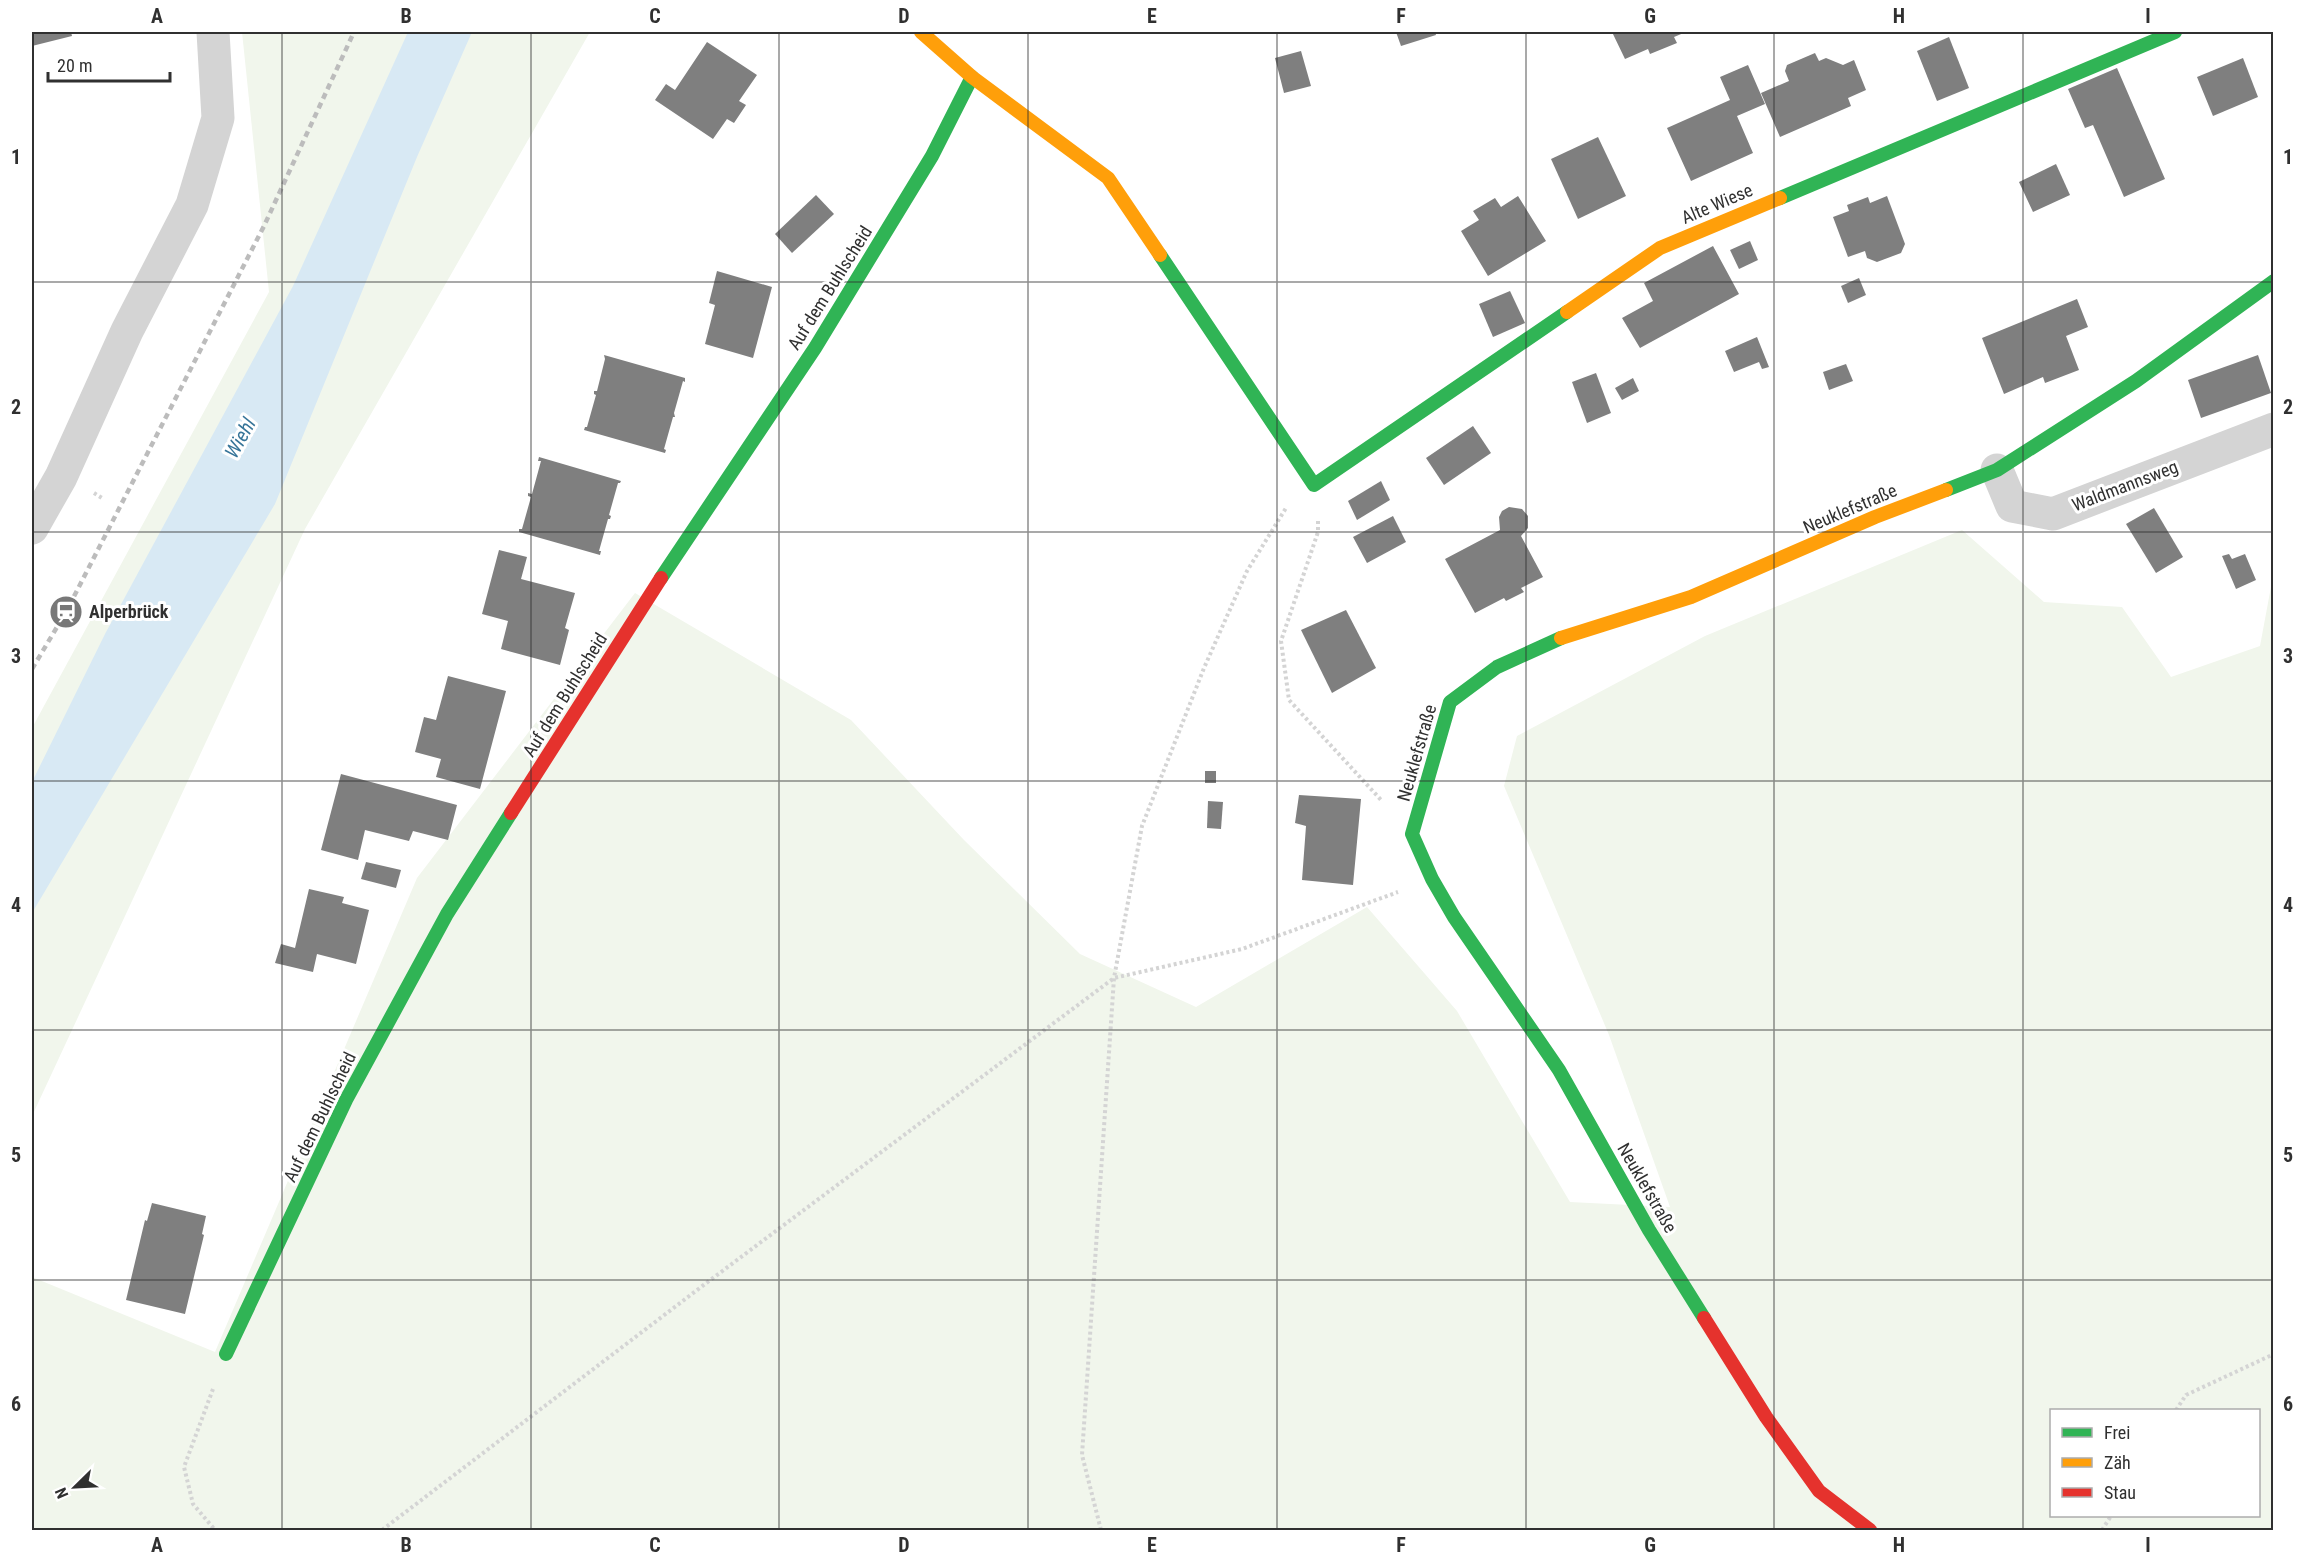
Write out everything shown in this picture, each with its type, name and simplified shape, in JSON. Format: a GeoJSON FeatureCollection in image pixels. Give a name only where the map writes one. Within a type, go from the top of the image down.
{"type":"FeatureCollection","features":[{"type":"Feature","properties":{"kind":"street"},"geometry":{"type":"LineString","coordinates":[[32,528],[61,477],[127,331],[192,204],[218,118],[213,32]]}},
{"type":"Feature","properties":{"kind":"street"},"geometry":{"type":"LineString","coordinates":[[921,32],[972,77],[1108,178],[1314,485]]}},
{"type":"Feature","properties":{"kind":"street","name":"Alte Wiese"},"geometry":{"type":"LineString","coordinates":[[1314,485],[1660,248],[2175,32]]}},
{"type":"Feature","properties":{"kind":"street","name":"Auf dem Buhlscheid"},"geometry":{"type":"LineString","coordinates":[[226,1354],[346,1100],[447,914],[666,568],[815,348],[932,156],[972,77]]}},
{"type":"Feature","properties":{"kind":"street","name":"Neuklefstraße"},"geometry":{"type":"LineString","coordinates":[[1870,1530],[1819,1491],[1766,1417],[1649,1230],[1559,1070],[1454,917],[1432,879],[1412,834],[1450,702],[1497,667],[1557,639],[1691,597],[1875,517],[1997,470],[2136,381],[2274,281]]}},
{"type":"Feature","properties":{"kind":"street","name":"Waldmannsweg"},"geometry":{"type":"LineString","coordinates":[[1997,470],[2012,506],[2053,514],[2274,429]]}},
{"type":"Feature","properties":{"kind":"path"},"geometry":{"type":"LineString","coordinates":[[1314,485],[1318,532],[1281,641],[1289,700],[1412,834]]}},
{"type":"Feature","properties":{"kind":"path"},"geometry":{"type":"LineString","coordinates":[[1101,1530],[1082,1455],[1114,978],[1142,826],[1204,668],[1247,571],[1286,508],[1314,485]]}},
{"type":"Feature","properties":{"kind":"path"},"geometry":{"type":"LineString","coordinates":[[382,1530],[705,1284],[1114,978],[1242,949],[1432,879]]}},
{"type":"Feature","properties":{"kind":"path"},"geometry":{"type":"LineString","coordinates":[[215,1530],[193,1504],[184,1467],[226,1354]]}},
{"type":"Feature","properties":{"kind":"path"},"geometry":{"type":"LineString","coordinates":[[2177,1409],[2186,1395],[2274,1354]]}},
{"type":"Feature","properties":{"kind":"path"},"geometry":{"type":"LineString","coordinates":[[2102,1530],[2110,1517]]}},
{"type":"Feature","properties":{"kind":"shaded area"},"geometry":{"type":"Polygon","coordinates":[[[242,32],[590,32],[305,529],[32,1116],[32,728],[269,292],[242,32]]]}},
{"type":"Feature","properties":{"kind":"shaded area"},"geometry":{"type":"Polygon","coordinates":[[[1962,530],[2044,602],[2122,607],[2171,677],[2260,646],[2273,576],[2273,1530],[32,1530],[32,1277],[215,1352],[417,878],[635,593],[851,720],[964,840],[1080,954],[1196,1007],[1367,907],[1457,1011],[1570,1202],[1670,1207],[1609,1035],[1504,786],[1517,736],[1705,636],[1962,530]]]}},
{"type":"Feature","properties":{"kind":"water","name":"Wiehl"},"geometry":{"type":"Polygon","coordinates":[[[408,32],[472,32],[417,157],[275,504],[32,913],[32,782],[105,634],[293,286],[408,32]]]}},
{"type":"Feature","properties":{"kind":"building"},"geometry":{"type":"Polygon","coordinates":[[[32,32],[71,32],[72,36],[32,46],[32,32]]]}},
{"type":"Feature","properties":{"kind":"building"},"geometry":{"type":"Polygon","coordinates":[[[1396,32],[1435,32],[1436,35],[1401,46],[1396,32]]]}},
{"type":"Feature","properties":{"kind":"building"},"geometry":{"type":"Polygon","coordinates":[[[1612,32],[1686,32],[1674,37],[1677,43],[1650,54],[1648,49],[1625,59],[1612,32]]]}},
{"type":"Feature","properties":{"kind":"building"},"geometry":{"type":"Polygon","coordinates":[[[1949,37],[1969,88],[1937,101],[1917,51],[1949,37]]]}},
{"type":"Feature","properties":{"kind":"building"},"geometry":{"type":"Polygon","coordinates":[[[707,42],[757,75],[739,101],[746,105],[734,123],[727,119],[713,139],[655,100],[666,84],[675,90],[707,42]]]}},
{"type":"Feature","properties":{"kind":"building"},"geometry":{"type":"Polygon","coordinates":[[[1301,51],[1311,86],[1284,93],[1275,58],[1301,51]]]}},
{"type":"Feature","properties":{"kind":"building"},"geometry":{"type":"Polygon","coordinates":[[[1815,53],[1819,61],[1826,58],[1843,65],[1854,60],[1866,90],[1848,98],[1851,106],[1780,137],[1761,93],[1789,81],[1785,71],[1787,65],[1815,53]]]}},
{"type":"Feature","properties":{"kind":"building"},"geometry":{"type":"Polygon","coordinates":[[[2243,58],[2258,97],[2213,116],[2197,77],[2243,58]]]}},
{"type":"Feature","properties":{"kind":"building"},"geometry":{"type":"Polygon","coordinates":[[[1748,65],[1765,104],[1737,116],[1753,153],[1691,181],[1667,128],[1730,100],[1720,77],[1748,65]]]}},
{"type":"Feature","properties":{"kind":"building"},"geometry":{"type":"Polygon","coordinates":[[[2117,68],[2165,179],[2124,197],[2093,125],[2085,128],[2068,89],[2117,68]]]}},
{"type":"Feature","properties":{"kind":"building"},"geometry":{"type":"Polygon","coordinates":[[[1598,137],[1626,196],[1578,219],[1551,159],[1598,137]]]}},
{"type":"Feature","properties":{"kind":"building"},"geometry":{"type":"Polygon","coordinates":[[[2056,164],[2070,195],[2033,212],[2019,182],[2056,164]]]}},
{"type":"Feature","properties":{"kind":"building"},"geometry":{"type":"Polygon","coordinates":[[[816,195],[834,214],[792,253],[775,234],[816,195]]]}},
{"type":"Feature","properties":{"kind":"building"},"geometry":{"type":"Polygon","coordinates":[[[1518,196],[1546,241],[1488,276],[1461,231],[1479,220],[1473,211],[1495,198],[1501,207],[1518,196]]]}},
{"type":"Feature","properties":{"kind":"building"},"geometry":{"type":"Polygon","coordinates":[[[1887,196],[1905,244],[1901,253],[1877,262],[1867,258],[1865,251],[1848,257],[1833,217],[1849,211],[1847,205],[1868,197],[1870,203],[1887,196]]]}},
{"type":"Feature","properties":{"kind":"building"},"geometry":{"type":"Polygon","coordinates":[[[1750,241],[1758,260],[1739,269],[1730,250],[1750,241]]]}},
{"type":"Feature","properties":{"kind":"building"},"geometry":{"type":"Polygon","coordinates":[[[1713,246],[1739,294],[1640,348],[1622,318],[1653,301],[1644,283],[1713,246]]]}},
{"type":"Feature","properties":{"kind":"building"},"geometry":{"type":"Polygon","coordinates":[[[717,271],[772,287],[753,358],[705,344],[715,305],[709,303],[717,271]]]}},
{"type":"Feature","properties":{"kind":"building"},"geometry":{"type":"Polygon","coordinates":[[[1859,278],[1866,295],[1848,303],[1841,286],[1859,278]]]}},
{"type":"Feature","properties":{"kind":"building"},"geometry":{"type":"Polygon","coordinates":[[[1510,291],[1525,323],[1493,337],[1479,304],[1510,291]]]}},
{"type":"Feature","properties":{"kind":"building"},"geometry":{"type":"Polygon","coordinates":[[[2077,299],[2088,327],[2066,336],[2079,370],[2045,383],[2043,377],[2004,394],[1982,338],[2077,299]]]}},
{"type":"Feature","properties":{"kind":"building"},"geometry":{"type":"Polygon","coordinates":[[[1757,337],[1769,367],[1762,369],[1759,362],[1734,372],[1725,351],[1757,337]]]}},
{"type":"Feature","properties":{"kind":"building"},"geometry":{"type":"Polygon","coordinates":[[[604,355],[685,378],[664,449],[665,453],[584,430],[587,427],[596,395],[594,391],[597,391],[604,355]]]}},
{"type":"Feature","properties":{"kind":"building"},"geometry":{"type":"Polygon","coordinates":[[[2258,355],[2271,393],[2201,418],[2188,380],[2258,355]]]}},
{"type":"Feature","properties":{"kind":"building"},"geometry":{"type":"Polygon","coordinates":[[[1846,364],[1853,381],[1829,390],[1823,372],[1846,364]]]}},
{"type":"Feature","properties":{"kind":"building"},"geometry":{"type":"Polygon","coordinates":[[[1596,373],[1611,413],[1587,423],[1572,382],[1596,373]]]}},
{"type":"Feature","properties":{"kind":"building"},"geometry":{"type":"Polygon","coordinates":[[[1633,378],[1639,391],[1622,400],[1615,388],[1633,378]]]}},
{"type":"Feature","properties":{"kind":"building"},"geometry":{"type":"Polygon","coordinates":[[[1473,426],[1491,453],[1444,485],[1426,458],[1473,426]]]}},
{"type":"Feature","properties":{"kind":"building"},"geometry":{"type":"Polygon","coordinates":[[[539,457],[621,481],[618,483],[609,515],[611,516],[608,519],[599,551],[601,551],[600,555],[519,532],[519,529],[522,529],[531,497],[528,493],[532,494],[541,461],[538,461],[539,457]]]}},
{"type":"Feature","properties":{"kind":"building"},"geometry":{"type":"Polygon","coordinates":[[[1381,481],[1390,500],[1357,520],[1348,501],[1381,481]]]}},
{"type":"Feature","properties":{"kind":"building"},"geometry":{"type":"Polygon","coordinates":[[[1509,507],[1522,509],[1528,516],[1528,528],[1521,536],[1543,577],[1521,588],[1524,592],[1506,601],[1504,598],[1475,613],[1445,559],[1500,530],[1499,517],[1502,511],[1509,507]]]}},
{"type":"Feature","properties":{"kind":"building"},"geometry":{"type":"Polygon","coordinates":[[[2154,508],[2183,557],[2156,573],[2126,524],[2154,508]]]}},
{"type":"Feature","properties":{"kind":"building"},"geometry":{"type":"Polygon","coordinates":[[[1393,516],[1406,542],[1367,563],[1353,537],[1393,516]]]}},
{"type":"Feature","properties":{"kind":"building"},"geometry":{"type":"Polygon","coordinates":[[[499,550],[527,557],[521,579],[575,593],[565,628],[569,630],[560,665],[501,649],[508,621],[482,614],[499,550]]]}},
{"type":"Feature","properties":{"kind":"building"},"geometry":{"type":"Polygon","coordinates":[[[2229,554],[2232,559],[2245,554],[2256,580],[2236,589],[2222,556],[2229,554]]]}},
{"type":"Feature","properties":{"kind":"building"},"geometry":{"type":"Polygon","coordinates":[[[1346,610],[1376,668],[1332,693],[1301,630],[1346,610]]]}},
{"type":"Feature","properties":{"kind":"building"},"geometry":{"type":"Polygon","coordinates":[[[448,676],[506,691],[480,789],[436,777],[441,759],[415,752],[424,717],[436,720],[448,676]]]}},
{"type":"Feature","properties":{"kind":"building"},"geometry":{"type":"Polygon","coordinates":[[[1205,771],[1216,771],[1216,783],[1205,783],[1205,771]]]}},
{"type":"Feature","properties":{"kind":"building"},"geometry":{"type":"Polygon","coordinates":[[[341,774],[457,805],[448,840],[413,831],[409,841],[365,830],[358,860],[321,850],[341,774]]]}},
{"type":"Feature","properties":{"kind":"building"},"geometry":{"type":"Polygon","coordinates":[[[1299,795],[1361,799],[1353,885],[1302,880],[1306,826],[1295,823],[1299,795]]]}},
{"type":"Feature","properties":{"kind":"building"},"geometry":{"type":"Polygon","coordinates":[[[1208,801],[1223,802],[1221,829],[1207,828],[1208,801]]]}},
{"type":"Feature","properties":{"kind":"building"},"geometry":{"type":"Polygon","coordinates":[[[366,862],[401,870],[396,888],[361,879],[366,862]]]}},
{"type":"Feature","properties":{"kind":"building"},"geometry":{"type":"Polygon","coordinates":[[[309,889],[344,897],[342,903],[369,910],[356,964],[317,954],[313,972],[275,963],[281,944],[295,948],[309,889]]]}},
{"type":"Feature","properties":{"kind":"building"},"geometry":{"type":"Polygon","coordinates":[[[152,1203],[206,1216],[202,1234],[204,1235],[185,1314],[126,1300],[145,1220],[147,1221],[152,1203]]]}},
{"type":"Feature","properties":{"kind":"railway"},"geometry":{"type":"LineString","coordinates":[[32,669],[66,612],[264,226],[354,32]]}},
{"type":"Feature","properties":{"kind":"traffic: fast"},"geometry":{"type":"LineString","coordinates":[[1780,198],[2175,32]]}},
{"type":"Feature","properties":{"kind":"traffic: fast"},"geometry":{"type":"LineString","coordinates":[[661,578],[815,348],[932,156],[972,77]]}},
{"type":"Feature","properties":{"kind":"traffic: fast"},"geometry":{"type":"LineString","coordinates":[[1160,255],[1314,485],[1567,312]]}},
{"type":"Feature","properties":{"kind":"traffic: fast"},"geometry":{"type":"LineString","coordinates":[[1946,490],[1997,470],[2136,381],[2274,281]]}},
{"type":"Feature","properties":{"kind":"traffic: fast"},"geometry":{"type":"LineString","coordinates":[[1561,638],[1497,667],[1450,702],[1412,834],[1432,879],[1454,917],[1559,1070],[1649,1230],[1704,1318]]}},
{"type":"Feature","properties":{"kind":"traffic: fast"},"geometry":{"type":"LineString","coordinates":[[226,1354],[346,1100],[447,914],[511,813]]}},
{"type":"Feature","properties":{"kind":"traffic: slow"},"geometry":{"type":"LineString","coordinates":[[921,32],[972,77],[1108,178],[1160,255]]}},
{"type":"Feature","properties":{"kind":"traffic: slow"},"geometry":{"type":"LineString","coordinates":[[1567,312],[1660,248],[1780,198]]}},
{"type":"Feature","properties":{"kind":"traffic: slow"},"geometry":{"type":"LineString","coordinates":[[1561,638],[1691,597],[1875,517],[1946,490]]}},
{"type":"Feature","properties":{"kind":"traffic: jam"},"geometry":{"type":"LineString","coordinates":[[511,813],[661,578]]}},
{"type":"Feature","properties":{"kind":"traffic: jam"},"geometry":{"type":"LineString","coordinates":[[1704,1318],[1766,1417],[1819,1491],[1870,1530]]}},
{"type":"Feature","properties":{"kind":"place","name":"Alperbrück"},"geometry":{"type":"Point","coordinates":[66,612]}}]}
